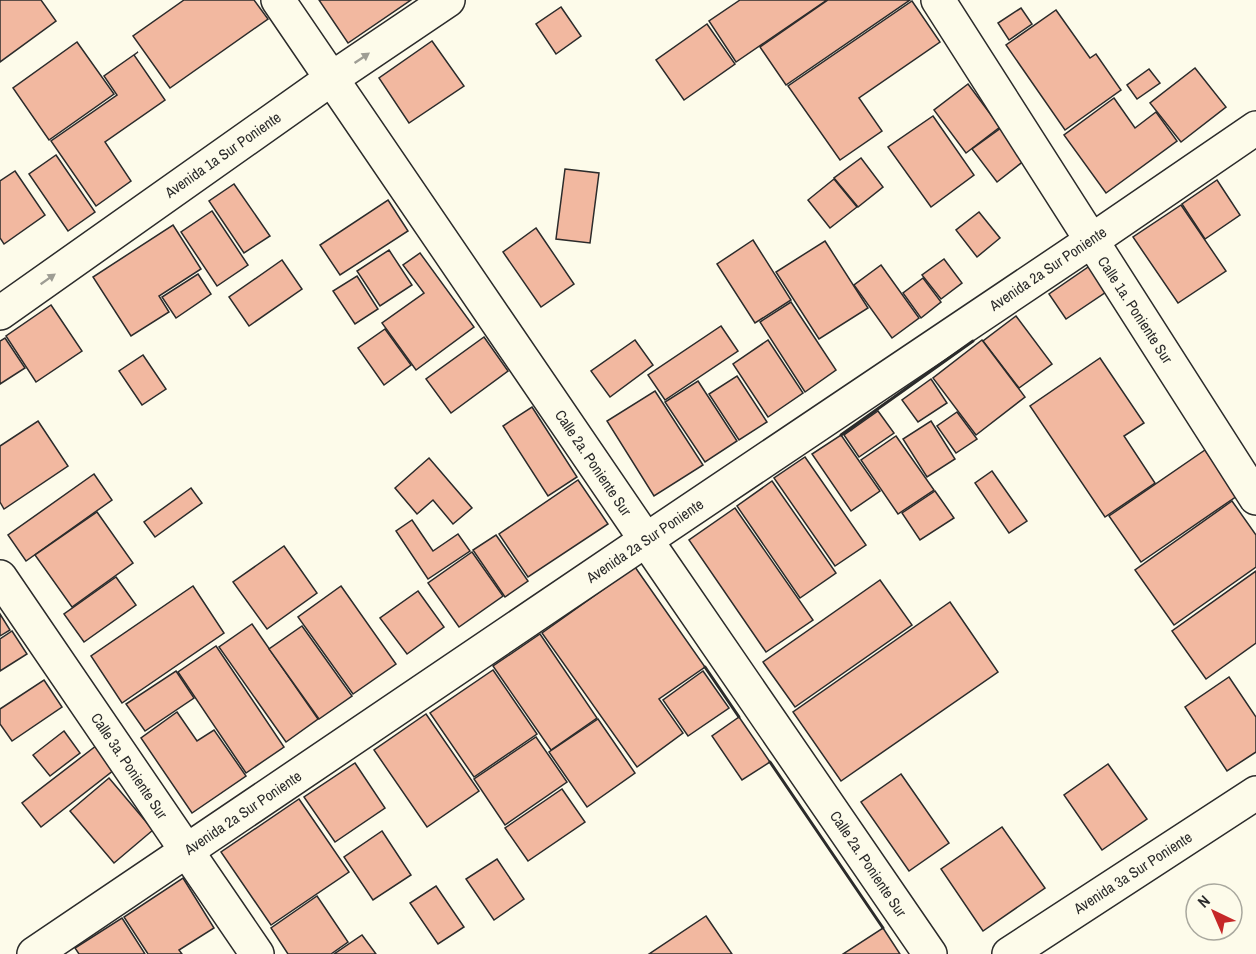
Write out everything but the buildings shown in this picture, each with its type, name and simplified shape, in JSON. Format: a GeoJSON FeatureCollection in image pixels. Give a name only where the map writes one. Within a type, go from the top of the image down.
{"type":"FeatureCollection","features":[{"type":"Feature","properties":{"kind":"street","name":"Calle 2a. Poniente Sur"},"geometry":{"type":"LineString","coordinates":[[278,0],[930,954]]}},
{"type":"Feature","properties":{"kind":"street","name":"Avenida 1a Sur Poniente"},"geometry":{"type":"LineString","coordinates":[[0,313],[331,79],[448,0]]}},
{"type":"Feature","properties":{"kind":"street","name":"Calle 1a. Poniente Sur"},"geometry":{"type":"LineString","coordinates":[[938,0],[1256,498]]}},
{"type":"Feature","properties":{"kind":"street","name":"Avenida 2a Sur Poniente"},"geometry":{"type":"LineString","coordinates":[[34,954],[1256,128]]}},
{"type":"Feature","properties":{"kind":"street","name":"Calle 3a. Poniente Sur"},"geometry":{"type":"LineString","coordinates":[[0,577],[257,954]]}},
{"type":"Feature","properties":{"kind":"street","name":"Avenida 3a Sur Poniente"},"geometry":{"type":"LineString","coordinates":[[1009,954],[1256,793]]}},
{"type":"Feature","properties":{"kind":"wall"},"geometry":{"type":"LineString","coordinates":[[841,435],[973,341]]}},
{"type":"Feature","properties":{"kind":"wall"},"geometry":{"type":"LineString","coordinates":[[705,667],[739,717]]}},
{"type":"Feature","properties":{"kind":"wall"},"geometry":{"type":"LineString","coordinates":[[770,762],[883,928]]}}]}
